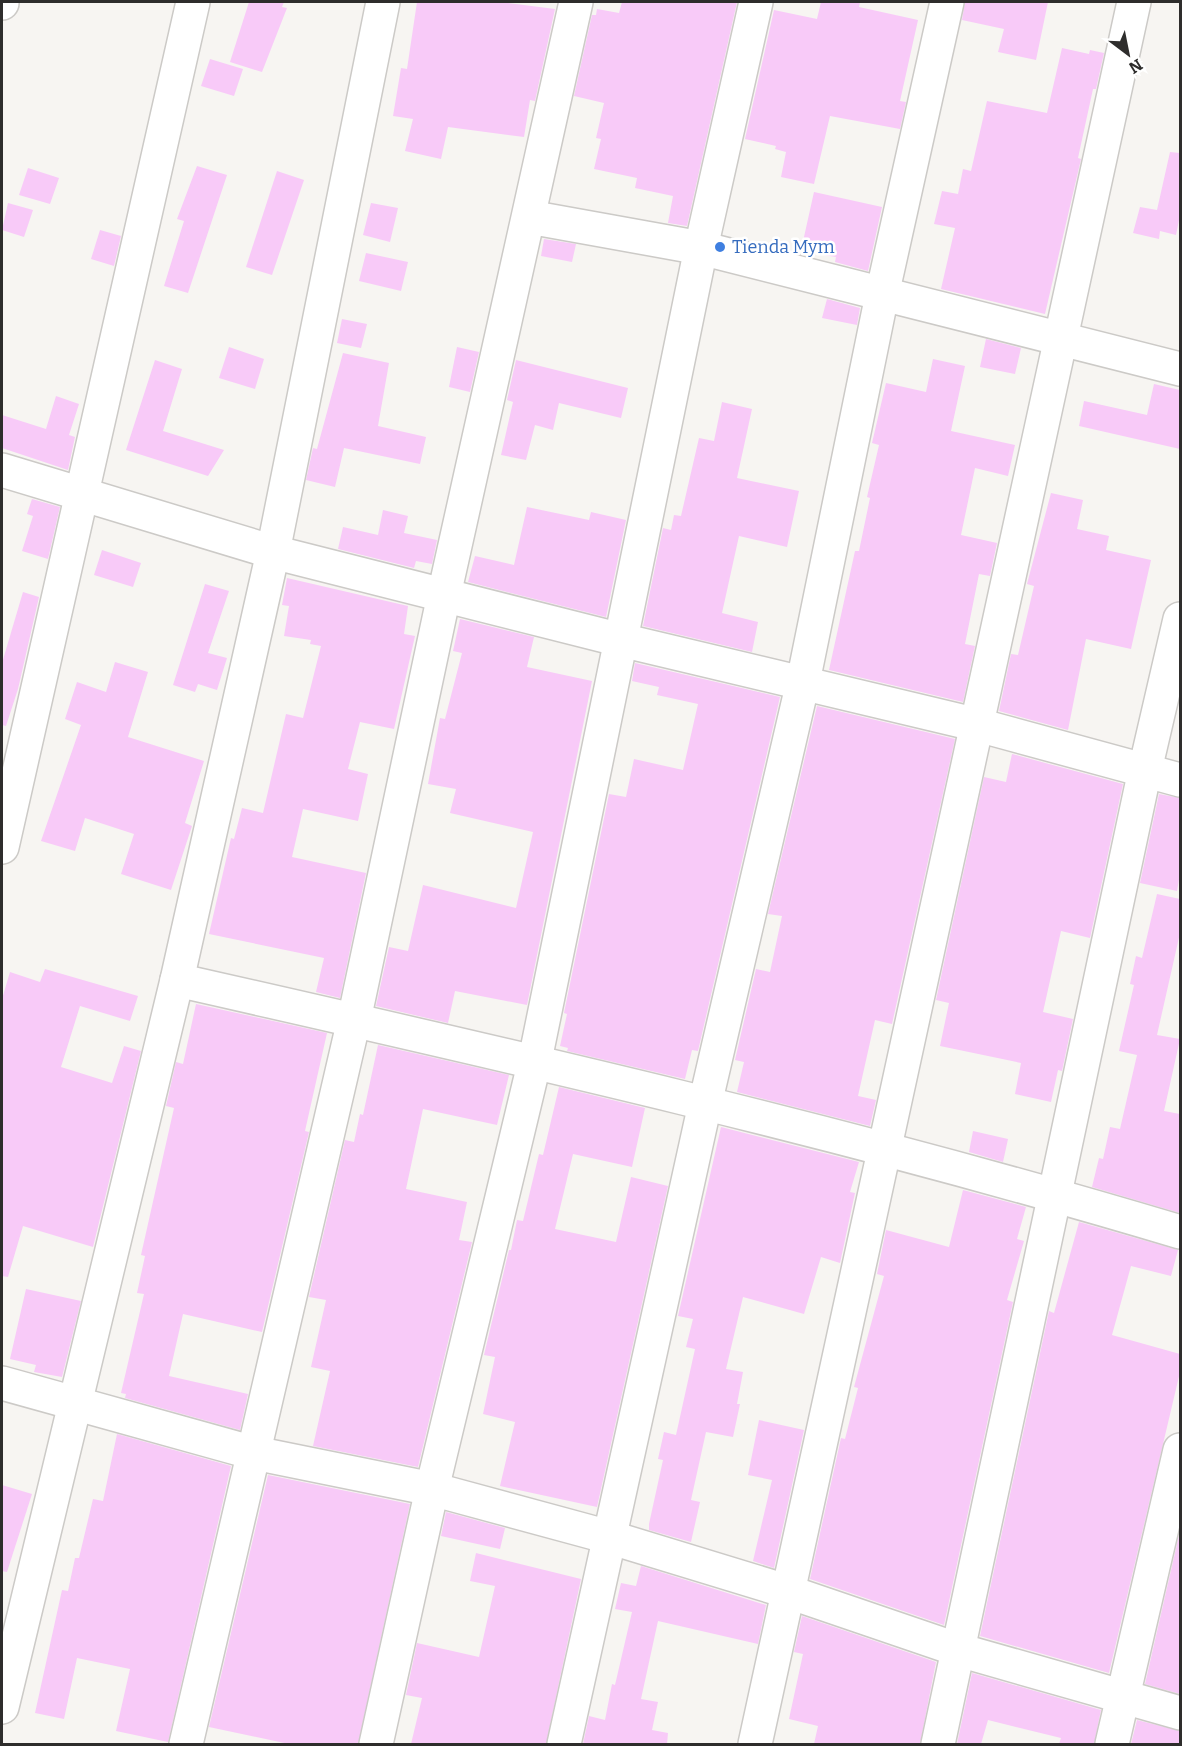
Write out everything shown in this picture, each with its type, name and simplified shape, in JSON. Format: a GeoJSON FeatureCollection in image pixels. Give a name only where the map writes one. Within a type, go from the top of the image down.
{"type":"FeatureCollection","features":[{"type":"Feature","properties":{"kind":"street"},"geometry":{"type":"LineString","coordinates":[[2,847],[192,2]]}},
{"type":"Feature","properties":{"kind":"street"},"geometry":{"type":"LineString","coordinates":[[2,1707],[177,980],[273,552],[383,2]]}},
{"type":"Feature","properties":{"kind":"street"},"geometry":{"type":"LineString","coordinates":[[186,1744],[354,1020],[444,595],[530,217],[576,2]]}},
{"type":"Feature","properties":{"kind":"street"},"geometry":{"type":"LineString","coordinates":[[376,1744],[432,1489],[535,1060],[701,248],[756,2]]}},
{"type":"Feature","properties":{"kind":"street"},"geometry":{"type":"LineString","coordinates":[[564,1744],[705,1104],[803,682],[882,295],[947,2]]}},
{"type":"Feature","properties":{"kind":"street"},"geometry":{"type":"LineString","coordinates":[[754,1744],[1134,2]]}},
{"type":"Feature","properties":{"kind":"street"},"geometry":{"type":"LineString","coordinates":[[530,217],[701,248],[1180,369]]}},
{"type":"Feature","properties":{"kind":"street"},"geometry":{"type":"LineString","coordinates":[[2,470],[273,552],[621,640],[978,725],[1180,780]]}},
{"type":"Feature","properties":{"kind":"street"},"geometry":{"type":"LineString","coordinates":[[938,1744],[1057,1195],[1145,770],[1180,619]]}},
{"type":"Feature","properties":{"kind":"street"},"geometry":{"type":"LineString","coordinates":[[177,980],[535,1060],[883,1147],[1180,1232]]}},
{"type":"Feature","properties":{"kind":"street"},"geometry":{"type":"LineString","coordinates":[[2,1383],[254,1453],[432,1489],[609,1537],[786,1591],[959,1650],[1180,1713]]}},
{"type":"Feature","properties":{"kind":"street"},"geometry":{"type":"LineString","coordinates":[[1112,1744],[1180,1450]]}},
{"type":"Feature","properties":{"kind":"building"},"geometry":{"type":"Polygon","coordinates":[[[249,2],[284,2],[282,7],[287,8],[262,72],[230,62],[249,2]]]}},
{"type":"Feature","properties":{"kind":"building"},"geometry":{"type":"Polygon","coordinates":[[[417,2],[501,2],[555,9],[535,101],[530,100],[524,137],[448,127],[441,159],[405,151],[413,119],[393,116],[401,68],[407,69],[417,2]]]}},
{"type":"Feature","properties":{"kind":"building"},"geometry":{"type":"Polygon","coordinates":[[[622,2],[737,2],[687,226],[668,223],[673,196],[635,188],[637,178],[594,169],[601,139],[596,138],[604,103],[574,96],[592,15],[596,15],[597,9],[619,13],[622,2]]]}},
{"type":"Feature","properties":{"kind":"building"},"geometry":{"type":"Polygon","coordinates":[[[821,2],[860,2],[859,7],[918,20],[900,101],[906,102],[900,129],[830,116],[814,184],[781,177],[786,152],[775,149],[776,146],[745,139],[774,10],[817,19],[821,2]]]}},
{"type":"Feature","properties":{"kind":"building"},"geometry":{"type":"Polygon","coordinates":[[[965,2],[1048,2],[1036,60],[998,52],[1004,29],[962,20],[965,2]]]}},
{"type":"Feature","properties":{"kind":"building"},"geometry":{"type":"Polygon","coordinates":[[[1062,48],[1089,54],[1090,50],[1104,53],[1096,89],[1093,89],[1078,158],[1081,159],[1045,314],[941,289],[955,228],[934,224],[942,191],[958,194],[963,169],[971,171],[987,101],[1047,113],[1062,48]]]}},
{"type":"Feature","properties":{"kind":"building"},"geometry":{"type":"Polygon","coordinates":[[[210,59],[243,69],[234,96],[201,86],[210,59]]]}},
{"type":"Feature","properties":{"kind":"building"},"geometry":{"type":"Polygon","coordinates":[[[1170,152],[1180,153],[1180,215],[1176,235],[1160,231],[1159,239],[1133,233],[1140,207],[1157,210],[1170,152]]]}},
{"type":"Feature","properties":{"kind":"building"},"geometry":{"type":"Polygon","coordinates":[[[197,166],[227,175],[188,293],[164,286],[184,221],[177,219],[197,166]]]}},
{"type":"Feature","properties":{"kind":"building"},"geometry":{"type":"Polygon","coordinates":[[[28,168],[59,178],[50,204],[19,195],[28,168]]]}},
{"type":"Feature","properties":{"kind":"building"},"geometry":{"type":"Polygon","coordinates":[[[277,171],[304,180],[272,275],[246,267],[277,171]]]}},
{"type":"Feature","properties":{"kind":"building"},"geometry":{"type":"Polygon","coordinates":[[[814,192],[882,207],[868,271],[835,262],[836,257],[824,255],[825,251],[802,246],[814,192]]]}},
{"type":"Feature","properties":{"kind":"building"},"geometry":{"type":"Polygon","coordinates":[[[8,203],[33,210],[24,237],[2,230],[8,203]]]}},
{"type":"Feature","properties":{"kind":"building"},"geometry":{"type":"Polygon","coordinates":[[[371,203],[398,208],[390,242],[363,235],[371,203]]]}},
{"type":"Feature","properties":{"kind":"building"},"geometry":{"type":"Polygon","coordinates":[[[100,230],[121,236],[114,266],[91,259],[100,230]]]}},
{"type":"Feature","properties":{"kind":"building"},"geometry":{"type":"Polygon","coordinates":[[[544,239],[576,244],[572,262],[541,256],[544,239]]]}},
{"type":"Feature","properties":{"kind":"building"},"geometry":{"type":"Polygon","coordinates":[[[366,253],[408,262],[401,291],[359,281],[366,253]]]}},
{"type":"Feature","properties":{"kind":"building"},"geometry":{"type":"Polygon","coordinates":[[[827,299],[860,308],[857,325],[822,318],[827,299]]]}},
{"type":"Feature","properties":{"kind":"building"},"geometry":{"type":"Polygon","coordinates":[[[342,319],[367,324],[361,348],[337,343],[342,319]]]}},
{"type":"Feature","properties":{"kind":"building"},"geometry":{"type":"Polygon","coordinates":[[[986,339],[1021,348],[1015,374],[980,367],[986,339]]]}},
{"type":"Feature","properties":{"kind":"building"},"geometry":{"type":"Polygon","coordinates":[[[229,347],[264,359],[255,389],[219,378],[229,347]]]}},
{"type":"Feature","properties":{"kind":"building"},"geometry":{"type":"Polygon","coordinates":[[[457,347],[479,352],[470,392],[449,387],[457,347]]]}},
{"type":"Feature","properties":{"kind":"building"},"geometry":{"type":"Polygon","coordinates":[[[343,353],[389,363],[378,426],[426,437],[420,464],[344,448],[335,487],[306,480],[313,448],[317,449],[343,353]]]}},
{"type":"Feature","properties":{"kind":"building"},"geometry":{"type":"Polygon","coordinates":[[[933,359],[965,366],[951,431],[1015,445],[1008,476],[975,468],[961,535],[997,543],[990,576],[979,574],[965,644],[975,646],[963,702],[829,670],[855,551],[859,551],[870,498],[867,497],[879,445],[872,443],[886,383],[926,392],[933,359]]]}},
{"type":"Feature","properties":{"kind":"building"},"geometry":{"type":"Polygon","coordinates":[[[155,360],[182,369],[163,431],[224,450],[208,476],[126,450],[155,360]]]}},
{"type":"Feature","properties":{"kind":"building"},"geometry":{"type":"Polygon","coordinates":[[[516,360],[628,388],[621,418],[559,403],[553,430],[535,425],[526,460],[501,455],[513,402],[507,400],[516,360]]]}},
{"type":"Feature","properties":{"kind":"building"},"geometry":{"type":"Polygon","coordinates":[[[1154,384],[1180,390],[1180,449],[1079,426],[1084,401],[1147,415],[1154,384]]]}},
{"type":"Feature","properties":{"kind":"building"},"geometry":{"type":"Polygon","coordinates":[[[56,396],[79,404],[69,435],[75,437],[68,470],[2,448],[2,415],[46,429],[56,396]]]}},
{"type":"Feature","properties":{"kind":"building"},"geometry":{"type":"Polygon","coordinates":[[[722,402],[752,409],[737,478],[799,491],[787,547],[739,536],[722,613],[758,622],[752,652],[643,626],[663,528],[671,530],[674,515],[681,516],[699,438],[714,441],[722,402]]]}},
{"type":"Feature","properties":{"kind":"building"},"geometry":{"type":"Polygon","coordinates":[[[1051,493],[1083,500],[1077,529],[1109,536],[1106,550],[1151,560],[1131,649],[1086,639],[1068,730],[999,711],[1011,654],[1018,655],[1034,586],[1027,584],[1051,493]]]}},
{"type":"Feature","properties":{"kind":"building"},"geometry":{"type":"Polygon","coordinates":[[[32,499],[60,507],[48,559],[22,551],[33,516],[27,514],[32,499]]]}},
{"type":"Feature","properties":{"kind":"building"},"geometry":{"type":"Polygon","coordinates":[[[527,507],[589,520],[591,512],[626,520],[606,617],[468,582],[475,556],[514,565],[527,507]]]}},
{"type":"Feature","properties":{"kind":"building"},"geometry":{"type":"Polygon","coordinates":[[[383,510],[408,516],[404,533],[437,540],[432,564],[416,561],[414,568],[338,549],[343,527],[378,535],[383,510]]]}},
{"type":"Feature","properties":{"kind":"building"},"geometry":{"type":"Polygon","coordinates":[[[102,550],[141,563],[133,587],[94,575],[102,550]]]}},
{"type":"Feature","properties":{"kind":"building"},"geometry":{"type":"Polygon","coordinates":[[[287,578],[408,606],[404,634],[415,636],[394,729],[360,722],[348,769],[368,774],[358,821],[303,809],[292,857],[366,873],[340,998],[316,992],[324,958],[209,934],[231,838],[234,839],[242,808],[263,813],[286,714],[303,718],[321,646],[310,644],[311,640],[284,636],[289,606],[282,605],[287,578]]]}},
{"type":"Feature","properties":{"kind":"building"},"geometry":{"type":"Polygon","coordinates":[[[205,584],[229,591],[208,653],[227,658],[217,690],[198,684],[195,692],[173,685],[205,584]]]}},
{"type":"Feature","properties":{"kind":"building"},"geometry":{"type":"Polygon","coordinates":[[[23,592],[39,597],[18,689],[6,726],[2,725],[2,663],[23,592]]]}},
{"type":"Feature","properties":{"kind":"building"},"geometry":{"type":"Polygon","coordinates":[[[460,619],[534,637],[527,667],[592,681],[527,1005],[455,991],[448,1023],[376,1006],[389,947],[408,951],[423,885],[516,908],[533,832],[450,813],[456,789],[428,784],[440,718],[445,719],[462,653],[453,651],[460,619]]]}},
{"type":"Feature","properties":{"kind":"building"},"geometry":{"type":"Polygon","coordinates":[[[115,662],[148,672],[128,737],[204,761],[185,823],[192,826],[171,890],[121,874],[134,834],[85,818],[75,851],[41,841],[81,725],[65,719],[77,682],[106,692],[115,662]]]}},
{"type":"Feature","properties":{"kind":"building"},"geometry":{"type":"Polygon","coordinates":[[[635,663],[780,697],[698,1051],[692,1050],[685,1079],[567,1051],[568,1048],[560,1046],[567,1014],[564,1013],[609,794],[626,797],[634,759],[683,770],[698,704],[657,695],[659,687],[632,681],[635,663]]]}},
{"type":"Feature","properties":{"kind":"building"},"geometry":{"type":"Polygon","coordinates":[[[817,706],[955,739],[892,1024],[875,1020],[858,1096],[876,1100],[870,1126],[737,1092],[744,1062],[735,1060],[756,969],[770,972],[782,916],[768,914],[817,706]]]}},
{"type":"Feature","properties":{"kind":"building"},"geometry":{"type":"Polygon","coordinates":[[[1012,754],[1123,784],[1090,938],[1061,931],[1043,1012],[1073,1019],[1062,1071],[1058,1070],[1051,1102],[1015,1094],[1021,1063],[940,1046],[949,1003],[936,1000],[984,777],[1006,782],[1012,754]]]}},
{"type":"Feature","properties":{"kind":"building"},"geometry":{"type":"Polygon","coordinates":[[[1159,794],[1180,798],[1180,874],[1177,891],[1140,883],[1159,794]]]}},
{"type":"Feature","properties":{"kind":"building"},"geometry":{"type":"Polygon","coordinates":[[[1157,894],[1180,899],[1180,933],[1157,1035],[1180,1039],[1164,1111],[1180,1114],[1180,1213],[1092,1187],[1099,1158],[1103,1159],[1110,1127],[1120,1129],[1137,1055],[1119,1051],[1134,985],[1130,984],[1136,956],[1142,958],[1157,894]]]}},
{"type":"Feature","properties":{"kind":"building"},"geometry":{"type":"Polygon","coordinates":[[[45,969],[138,996],[130,1021],[80,1006],[61,1067],[112,1083],[124,1046],[141,1051],[93,1247],[23,1226],[8,1277],[2,1276],[2,999],[10,972],[40,982],[45,969]]]}},
{"type":"Feature","properties":{"kind":"building"},"geometry":{"type":"Polygon","coordinates":[[[196,1004],[327,1033],[305,1131],[309,1132],[262,1332],[183,1314],[169,1376],[248,1394],[240,1430],[125,1398],[126,1394],[121,1393],[144,1294],[137,1293],[145,1256],[141,1255],[174,1108],[166,1106],[176,1062],[183,1064],[196,1004]]]}},
{"type":"Feature","properties":{"kind":"building"},"geometry":{"type":"Polygon","coordinates":[[[378,1045],[509,1075],[497,1125],[423,1109],[406,1189],[467,1202],[459,1240],[472,1242],[418,1467],[313,1446],[330,1371],[311,1367],[326,1300],[309,1297],[345,1140],[354,1142],[360,1114],[363,1115],[378,1045]]]}},
{"type":"Feature","properties":{"kind":"building"},"geometry":{"type":"Polygon","coordinates":[[[559,1087],[645,1108],[632,1167],[573,1154],[555,1229],[616,1242],[631,1177],[668,1186],[597,1507],[500,1486],[515,1422],[483,1414],[495,1357],[484,1355],[517,1220],[523,1221],[539,1154],[543,1155],[559,1087]]]}},
{"type":"Feature","properties":{"kind":"building"},"geometry":{"type":"Polygon","coordinates":[[[721,1127],[859,1162],[850,1192],[855,1193],[840,1263],[821,1257],[804,1314],[743,1297],[726,1369],[743,1372],[737,1404],[740,1404],[733,1437],[706,1432],[691,1500],[700,1502],[691,1542],[649,1530],[649,1524],[663,1460],[658,1459],[664,1432],[676,1435],[695,1349],[686,1347],[693,1319],[678,1316],[721,1127]]]}},
{"type":"Feature","properties":{"kind":"building"},"geometry":{"type":"Polygon","coordinates":[[[973,1131],[1008,1139],[1003,1162],[969,1152],[973,1131]]]}},
{"type":"Feature","properties":{"kind":"building"},"geometry":{"type":"Polygon","coordinates":[[[963,1190],[1026,1207],[1017,1239],[1024,1241],[1007,1300],[1013,1302],[944,1625],[810,1579],[841,1438],[845,1439],[858,1388],[854,1387],[884,1276],[877,1274],[886,1230],[949,1247],[963,1190]]]}},
{"type":"Feature","properties":{"kind":"building"},"geometry":{"type":"Polygon","coordinates":[[[1079,1222],[1178,1250],[1171,1276],[1131,1266],[1112,1335],[1180,1354],[1180,1372],[1109,1673],[980,1636],[1049,1311],[1054,1313],[1079,1222]]]}},
{"type":"Feature","properties":{"kind":"building"},"geometry":{"type":"Polygon","coordinates":[[[26,1289],[81,1301],[62,1377],[34,1372],[36,1365],[10,1359],[26,1289]]]}},
{"type":"Feature","properties":{"kind":"building"},"geometry":{"type":"Polygon","coordinates":[[[759,1420],[804,1430],[774,1568],[753,1561],[772,1480],[748,1475],[759,1420]]]}},
{"type":"Feature","properties":{"kind":"building"},"geometry":{"type":"Polygon","coordinates":[[[117,1434],[231,1466],[168,1742],[116,1731],[130,1669],[77,1658],[64,1719],[35,1713],[62,1590],[68,1591],[75,1558],[79,1558],[93,1499],[103,1501],[117,1434]]]}},
{"type":"Feature","properties":{"kind":"building"},"geometry":{"type":"Polygon","coordinates":[[[268,1475],[410,1504],[358,1744],[289,1744],[209,1727],[268,1475]]]}},
{"type":"Feature","properties":{"kind":"building"},"geometry":{"type":"Polygon","coordinates":[[[2,1485],[32,1494],[7,1572],[2,1571],[2,1485]]]}},
{"type":"Feature","properties":{"kind":"building"},"geometry":{"type":"Polygon","coordinates":[[[446,1512],[505,1528],[500,1549],[441,1536],[446,1512]]]}},
{"type":"Feature","properties":{"kind":"building"},"geometry":{"type":"Polygon","coordinates":[[[1180,1531],[1180,1694],[1145,1684],[1180,1531]]]}},
{"type":"Feature","properties":{"kind":"building"},"geometry":{"type":"Polygon","coordinates":[[[476,1553],[581,1579],[546,1744],[411,1744],[422,1698],[406,1695],[417,1643],[479,1657],[495,1586],[470,1581],[476,1553]]]}},
{"type":"Feature","properties":{"kind":"building"},"geometry":{"type":"Polygon","coordinates":[[[641,1566],[766,1605],[758,1644],[658,1621],[641,1699],[658,1702],[652,1730],[668,1733],[667,1744],[583,1744],[589,1716],[605,1720],[612,1684],[615,1685],[632,1612],[615,1609],[621,1583],[636,1586],[641,1566]]]}},
{"type":"Feature","properties":{"kind":"building"},"geometry":{"type":"Polygon","coordinates":[[[802,1616],[936,1662],[920,1744],[814,1744],[818,1726],[789,1719],[803,1654],[794,1652],[802,1616]]]}},
{"type":"Feature","properties":{"kind":"building"},"geometry":{"type":"Polygon","coordinates":[[[972,1673],[1101,1710],[1094,1744],[1059,1744],[1061,1738],[988,1720],[981,1744],[957,1744],[972,1673]]]}},
{"type":"Feature","properties":{"kind":"building"},"geometry":{"type":"Polygon","coordinates":[[[1137,1720],[1180,1731],[1180,1744],[1131,1744],[1137,1720]]]}},
{"type":"Feature","properties":{"kind":"place","name":"Tienda Mym"},"geometry":{"type":"Point","coordinates":[720,247]}}]}
